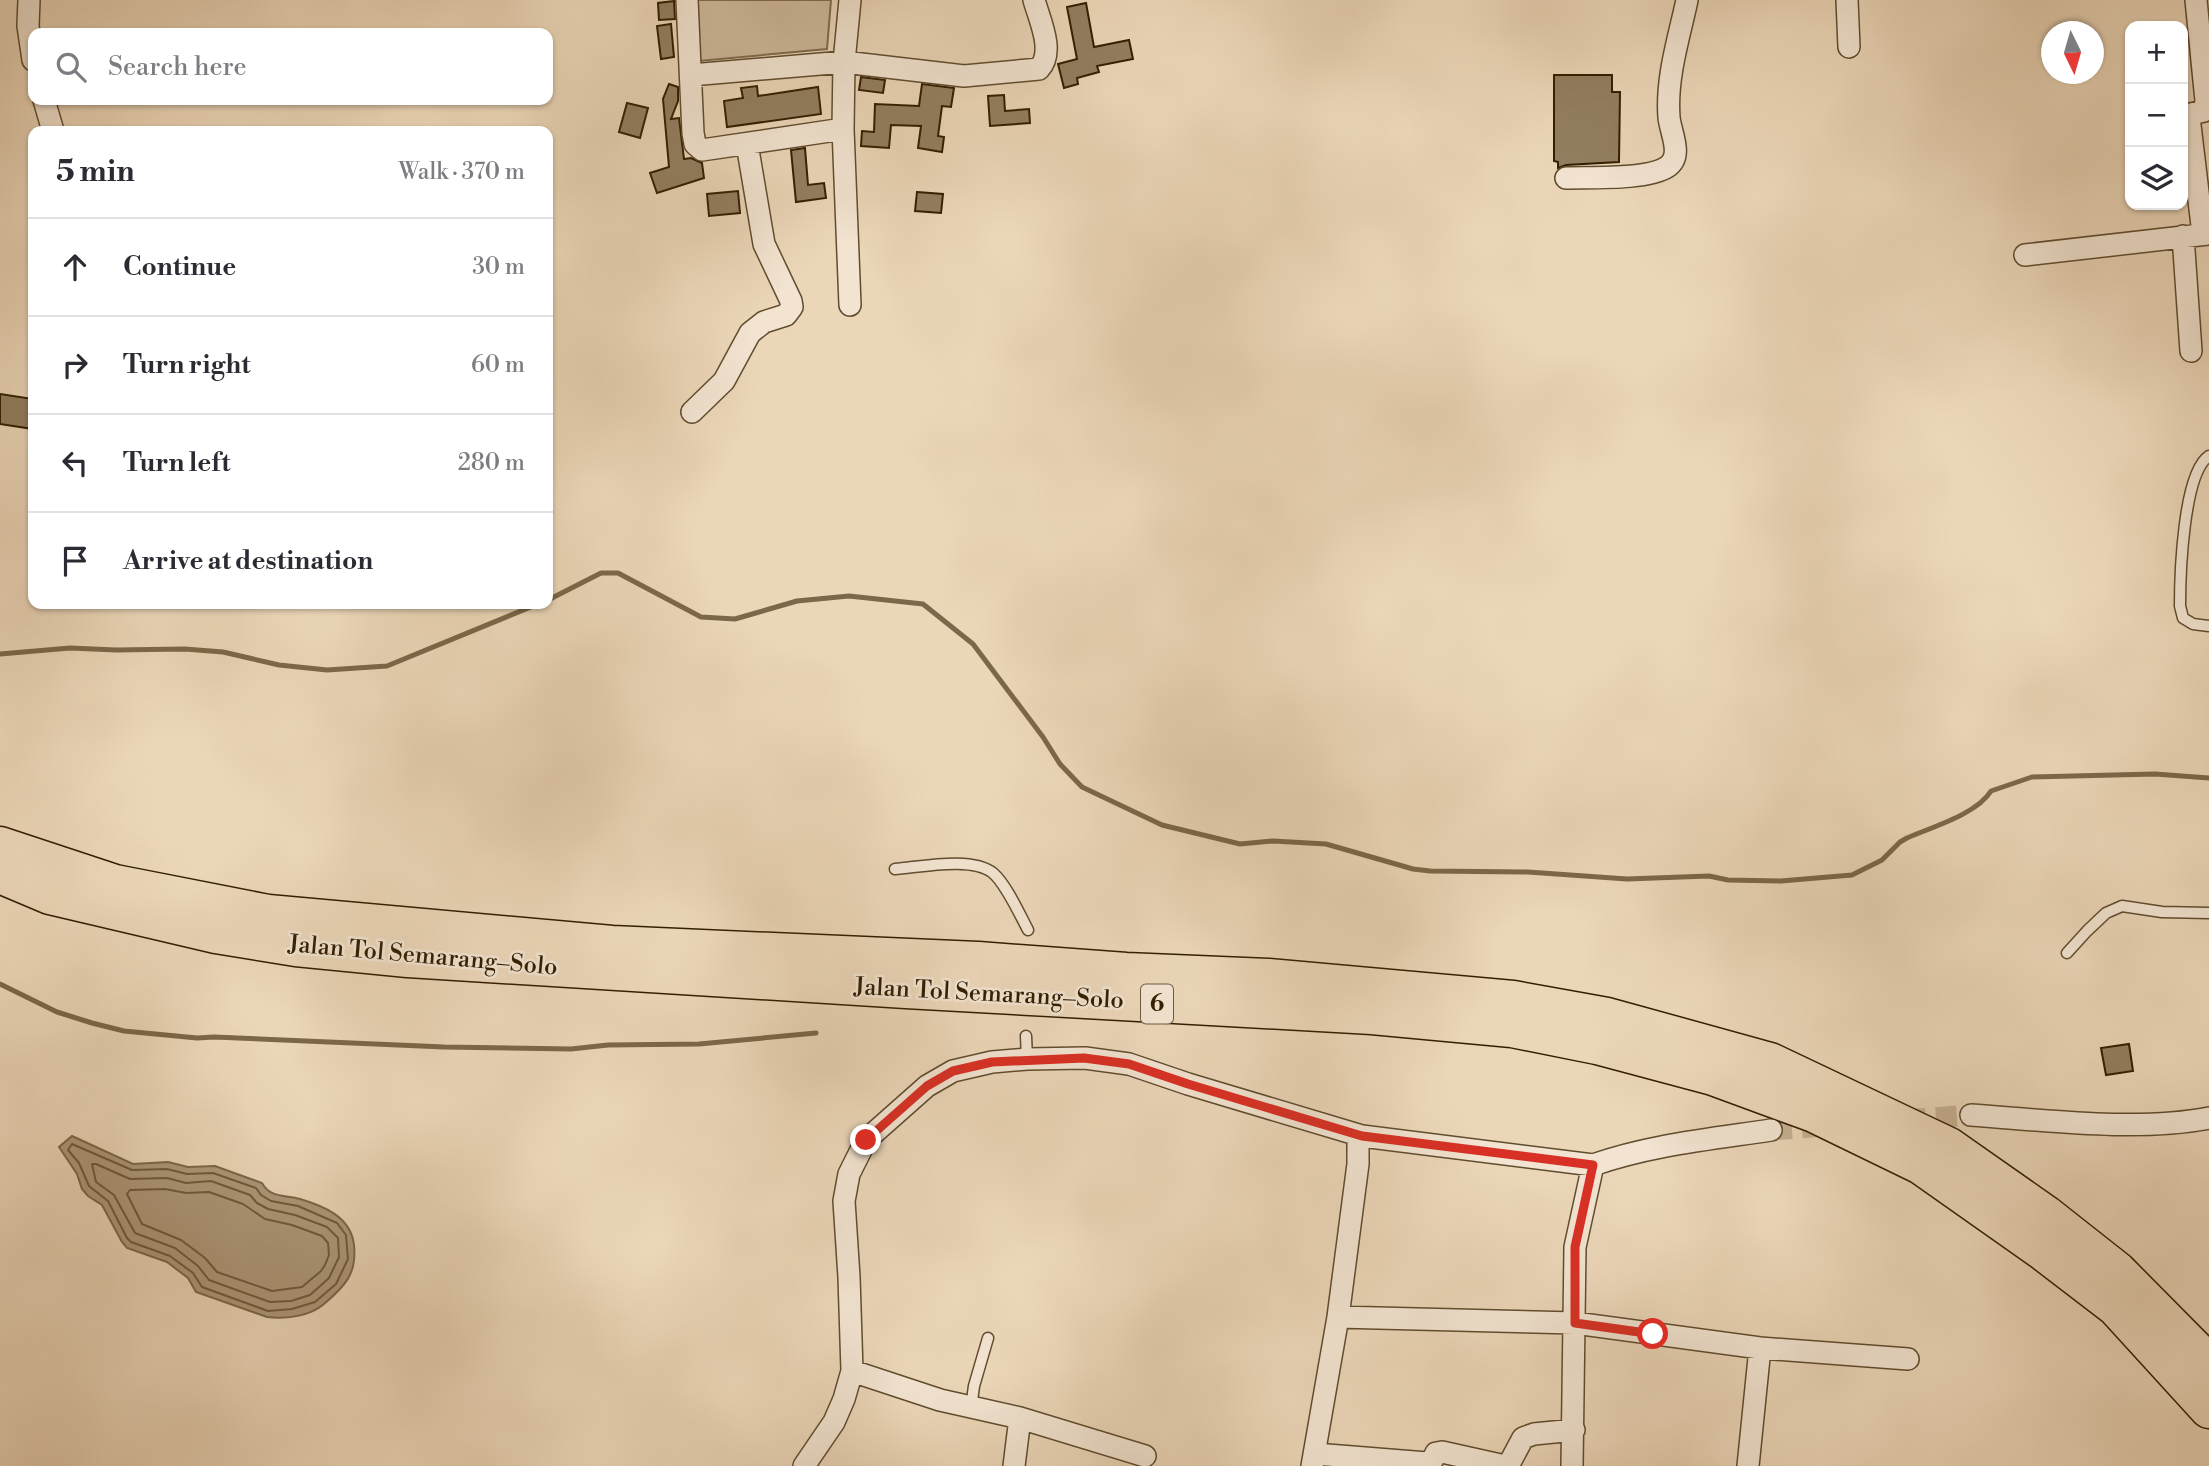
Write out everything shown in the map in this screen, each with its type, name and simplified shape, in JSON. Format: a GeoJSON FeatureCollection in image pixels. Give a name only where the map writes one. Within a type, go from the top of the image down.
{"type":"FeatureCollection","features":[{"type":"Feature","properties":{"kind":"highway","name":"Jalan Tol Semarang–Solo"},"geometry":{"type":"LineString","coordinates":[[0,846],[115,884],[268,914],[612,944],[1268,978],[1513,1000],[1607,1017],[1770,1062],[1949,1147],[2046,1215],[2117,1272],[2209,1364]]}},
{"type":"Feature","properties":{"kind":"highway","name":"Jalan Tol Semarang–Solo"},"geometry":{"type":"LineString","coordinates":[[0,874],[50,895],[216,934],[296,947],[408,958],[1372,1015],[1512,1028],[1597,1045],[1713,1076],[1814,1113],[1921,1165],[2043,1251],[2116,1307],[2209,1409]]}},
{"type":"Feature","properties":{"kind":"street"},"geometry":{"type":"LineString","coordinates":[[28,28],[29,0]]}},
{"type":"Feature","properties":{"kind":"street"},"geometry":{"type":"LineString","coordinates":[[687,0],[695,144],[702,150],[843,129]]}},
{"type":"Feature","properties":{"kind":"street"},"geometry":{"type":"LineString","coordinates":[[850,0],[844,62],[843,129],[850,305]]}},
{"type":"Feature","properties":{"kind":"street"},"geometry":{"type":"LineString","coordinates":[[691,75],[844,62],[964,76],[1039,69],[1045,62],[1047,53],[1034,0]]}},
{"type":"Feature","properties":{"kind":"street"},"geometry":{"type":"LineString","coordinates":[[1566,178],[1642,175],[1667,167],[1674,158],[1676,151],[1669,118],[1669,81],[1687,0]]}},
{"type":"Feature","properties":{"kind":"street"},"geometry":{"type":"LineString","coordinates":[[1847,0],[1849,47]]}},
{"type":"Feature","properties":{"kind":"street"},"geometry":{"type":"LineString","coordinates":[[2191,351],[2198,235],[2200,127],[2190,116],[2204,111],[2206,101],[2196,0]]}},
{"type":"Feature","properties":{"kind":"street"},"geometry":{"type":"LineString","coordinates":[[45,105],[52,126]]}},
{"type":"Feature","properties":{"kind":"street"},"geometry":{"type":"LineString","coordinates":[[692,412],[724,381],[750,333],[764,322],[786,315],[792,307],[764,244],[747,144]]}},
{"type":"Feature","properties":{"kind":"street"},"geometry":{"type":"LineString","coordinates":[[2025,255],[2198,235]]}},
{"type":"Feature","properties":{"kind":"street"},"geometry":{"type":"LineString","coordinates":[[804,1466],[834,1422],[852,1371],[844,1200],[849,1174],[866,1140],[927,1086],[953,1071],[992,1062],[1027,1059],[1084,1058],[1129,1064],[1362,1136],[1593,1165],[1619,1156],[1678,1143],[1771,1130]]}},
{"type":"Feature","properties":{"kind":"street"},"geometry":{"type":"LineString","coordinates":[[1970,1115],[2138,1124],[2170,1124],[2209,1118]]}},
{"type":"Feature","properties":{"kind":"street"},"geometry":{"type":"LineString","coordinates":[[1362,1136],[1358,1145],[1357,1176],[1338,1317],[1313,1460],[1427,1463],[1436,1453],[1442,1452],[1506,1466],[1523,1438],[1534,1434],[1574,1430]]}},
{"type":"Feature","properties":{"kind":"street"},"geometry":{"type":"LineString","coordinates":[[1572,1466],[1575,1247],[1593,1165]]}},
{"type":"Feature","properties":{"kind":"street"},"geometry":{"type":"LineString","coordinates":[[1338,1317],[1575,1323],[1760,1348],[1908,1359]]}},
{"type":"Feature","properties":{"kind":"street"},"geometry":{"type":"LineString","coordinates":[[1748,1466],[1760,1348]]}},
{"type":"Feature","properties":{"kind":"street"},"geometry":{"type":"LineString","coordinates":[[852,1371],[971,1408],[1020,1418],[1144,1456]]}},
{"type":"Feature","properties":{"kind":"street"},"geometry":{"type":"LineString","coordinates":[[1014,1466],[1020,1418]]}},
{"type":"Feature","properties":{"kind":"lane"},"geometry":{"type":"LineString","coordinates":[[2209,456],[2204,459],[2195,477],[2189,501],[2180,606],[2183,618],[2193,624],[2209,626]]}},
{"type":"Feature","properties":{"kind":"lane"},"geometry":{"type":"LineString","coordinates":[[895,869],[971,864],[984,867],[996,875],[1028,930]]}},
{"type":"Feature","properties":{"kind":"lane"},"geometry":{"type":"LineString","coordinates":[[2067,953],[2106,913],[2122,905],[2162,912],[2209,913]]}},
{"type":"Feature","properties":{"kind":"lane"},"geometry":{"type":"LineString","coordinates":[[1026,1036],[1027,1059]]}},
{"type":"Feature","properties":{"kind":"lane"},"geometry":{"type":"LineString","coordinates":[[971,1408],[974,1385],[988,1338]]}},
{"type":"Feature","properties":{"kind":"shaded area"},"geometry":{"type":"Polygon","coordinates":[[[693,0],[831,0],[827,49],[699,61],[693,0]]]}},
{"type":"Feature","properties":{"kind":"water"},"geometry":{"type":"Polygon","coordinates":[[[72,1136],[133,1164],[168,1162],[188,1167],[215,1166],[262,1183],[274,1194],[300,1199],[327,1209],[342,1220],[352,1235],[354,1264],[348,1279],[318,1308],[289,1317],[267,1317],[196,1292],[188,1278],[167,1262],[127,1248],[122,1242],[102,1205],[82,1189],[77,1174],[59,1147],[72,1136]]]}},
{"type":"Feature","properties":{"kind":"building"},"geometry":{"type":"Polygon","coordinates":[[[674,1],[675,19],[659,20],[658,3],[674,1]]]}},
{"type":"Feature","properties":{"kind":"building"},"geometry":{"type":"Polygon","coordinates":[[[1086,3],[1094,47],[1129,40],[1133,59],[1097,66],[1099,72],[1077,78],[1078,84],[1064,88],[1058,64],[1077,59],[1067,7],[1086,3]]]}},
{"type":"Feature","properties":{"kind":"building"},"geometry":{"type":"Polygon","coordinates":[[[671,24],[674,57],[661,59],[657,26],[671,24]]]}},
{"type":"Feature","properties":{"kind":"building"},"geometry":{"type":"Polygon","coordinates":[[[1554,75],[1612,75],[1612,92],[1620,92],[1619,162],[1566,165],[1558,168],[1558,162],[1554,161],[1554,75]]]}},
{"type":"Feature","properties":{"kind":"building"},"geometry":{"type":"Polygon","coordinates":[[[861,77],[885,80],[883,93],[859,90],[861,77]]]}},
{"type":"Feature","properties":{"kind":"building"},"geometry":{"type":"Polygon","coordinates":[[[669,84],[678,87],[678,101],[671,119],[679,118],[684,159],[691,158],[702,163],[704,178],[657,193],[650,173],[669,167],[663,99],[669,84]]]}},
{"type":"Feature","properties":{"kind":"building"},"geometry":{"type":"Polygon","coordinates":[[[922,84],[954,88],[951,107],[942,106],[938,136],[944,137],[942,152],[918,148],[921,126],[891,125],[889,148],[861,146],[862,131],[874,132],[875,104],[919,106],[922,84]]]}},
{"type":"Feature","properties":{"kind":"building"},"geometry":{"type":"Polygon","coordinates":[[[757,86],[758,96],[818,87],[821,114],[727,127],[724,101],[743,98],[741,88],[757,86]]]}},
{"type":"Feature","properties":{"kind":"building"},"geometry":{"type":"Polygon","coordinates":[[[1004,95],[1005,111],[1029,109],[1030,123],[990,126],[988,96],[1004,95]]]}},
{"type":"Feature","properties":{"kind":"building"},"geometry":{"type":"Polygon","coordinates":[[[627,103],[648,108],[640,138],[619,132],[627,103]]]}},
{"type":"Feature","properties":{"kind":"building"},"geometry":{"type":"Polygon","coordinates":[[[805,148],[808,185],[824,183],[826,198],[796,202],[791,150],[805,148]]]}},
{"type":"Feature","properties":{"kind":"building"},"geometry":{"type":"Polygon","coordinates":[[[738,191],[740,213],[709,216],[707,194],[738,191]]]}},
{"type":"Feature","properties":{"kind":"building"},"geometry":{"type":"Polygon","coordinates":[[[917,192],[943,194],[941,213],[915,211],[917,192]]]}},
{"type":"Feature","properties":{"kind":"building"},"geometry":{"type":"Polygon","coordinates":[[[0,394],[28,398],[28,428],[0,424],[0,394]]]}},
{"type":"Feature","properties":{"kind":"building"},"geometry":{"type":"Polygon","coordinates":[[[2129,1044],[2133,1071],[2106,1075],[2101,1048],[2129,1044]]]}},
{"type":"Feature","properties":{"kind":"waterway"},"geometry":{"type":"LineString","coordinates":[[553,597],[601,573],[618,573],[701,617],[735,619],[797,601],[849,596],[923,604],[973,644],[1060,764],[1082,787],[1162,825],[1240,844],[1273,841],[1326,844],[1413,869],[1430,871],[1528,872],[1627,879],[1709,876],[1728,880],[1781,881],[1852,875],[1882,860],[1907,838],[1965,813],[1991,791],[2032,777],[2155,774],[2209,778]]}},
{"type":"Feature","properties":{"kind":"waterway"},"geometry":{"type":"LineString","coordinates":[[0,654],[70,648],[185,649],[223,652],[279,665],[327,670],[387,666],[526,609]]}},
{"type":"Feature","properties":{"kind":"waterway"},"geometry":{"type":"LineString","coordinates":[[0,984],[57,1012],[92,1023],[124,1031],[197,1038],[571,1049],[608,1045],[699,1044],[816,1033]]}},
{"type":"Feature","properties":{"kind":"tunnel"},"geometry":{"type":"LineString","coordinates":[[1905,1120],[1971,1115]]}},
{"type":"Feature","properties":{"kind":"tunnel"},"geometry":{"type":"LineString","coordinates":[[1771,1130],[1828,1126]]}},
{"type":"Feature","properties":{"kind":"route"},"geometry":{"type":"LineString","coordinates":[[866,1140],[927,1086],[953,1071],[992,1062],[1084,1058],[1129,1064],[1362,1136],[1593,1165],[1575,1247],[1575,1323],[1653,1334]]}}]}
